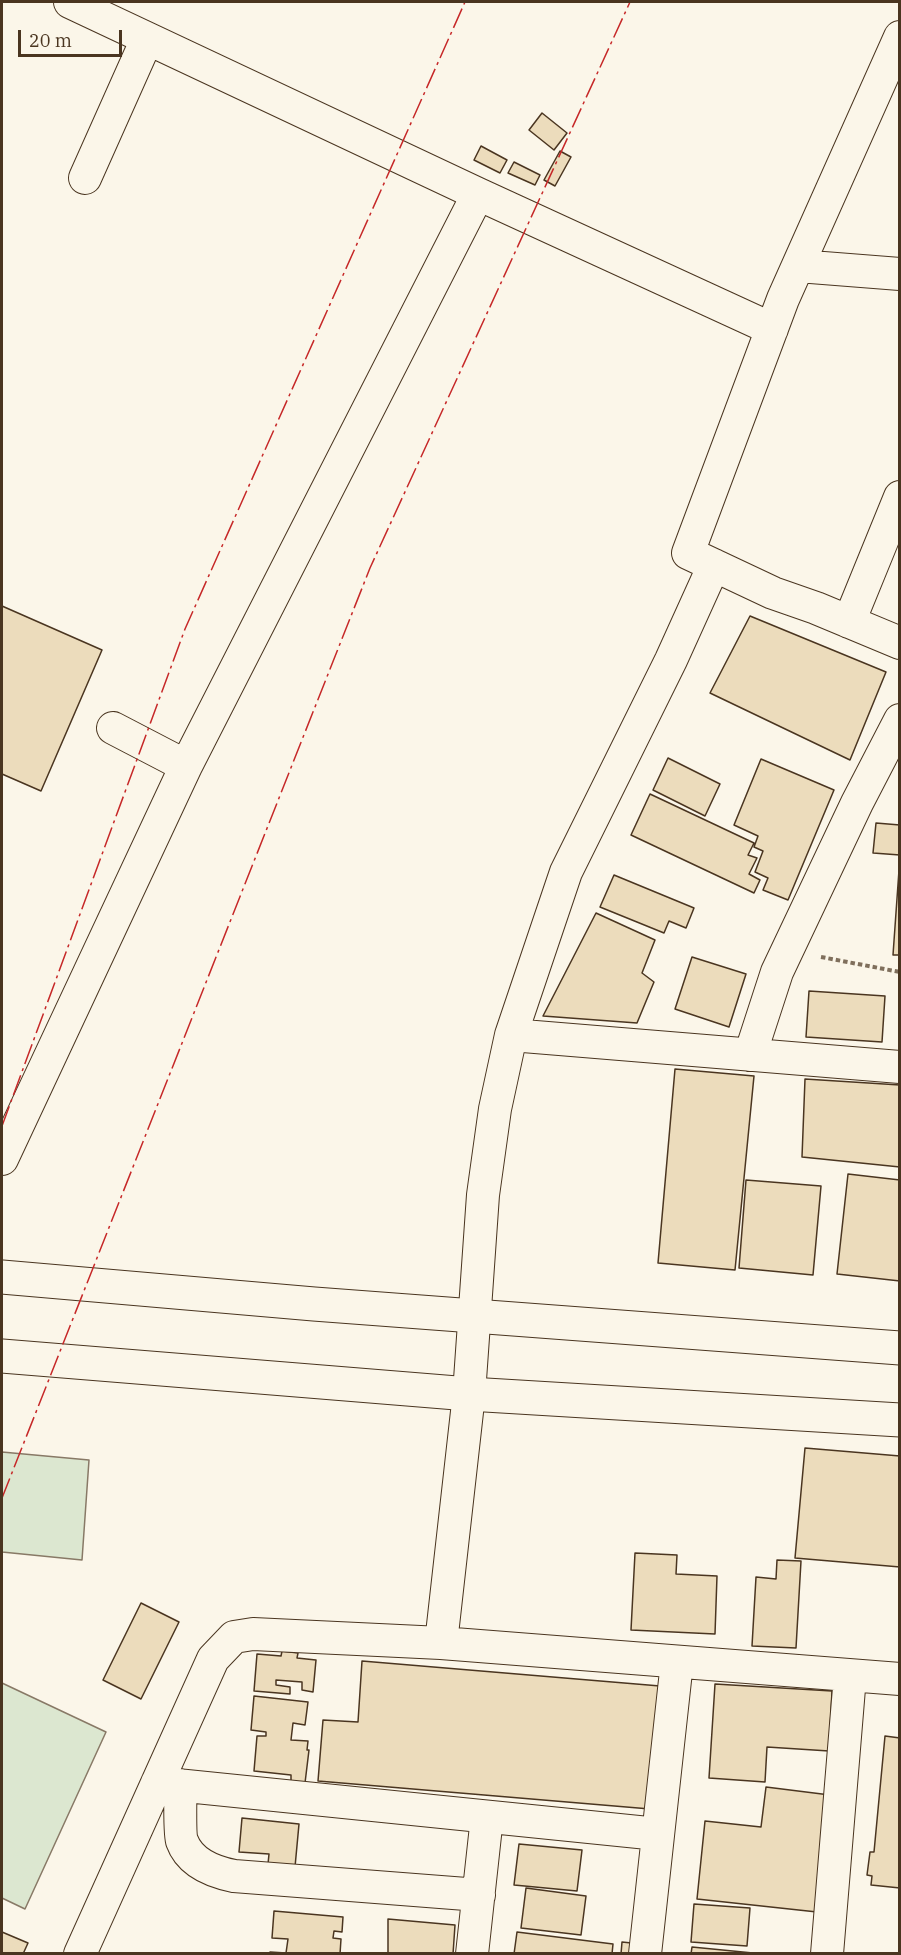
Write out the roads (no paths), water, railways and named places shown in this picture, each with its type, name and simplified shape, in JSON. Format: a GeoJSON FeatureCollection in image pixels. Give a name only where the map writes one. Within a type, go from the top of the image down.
{"type":"FeatureCollection","features":[{"type":"Feature","properties":{"kind":"street"},"geometry":{"type":"LineString","coordinates":[[70,2],[772,329]]}},
{"type":"Feature","properties":{"kind":"street"},"geometry":{"type":"LineString","coordinates":[[900,37],[772,329],[688,552],[773,593],[900,643]]}},
{"type":"Feature","properties":{"kind":"street"},"geometry":{"type":"LineString","coordinates":[[86,178],[147,39]]}},
{"type":"Feature","properties":{"kind":"street"},"geometry":{"type":"LineString","coordinates":[[2,1160],[186,766],[478,194]]}},
{"type":"Feature","properties":{"kind":"street"},"geometry":{"type":"LineString","coordinates":[[798,266],[900,274]]}},
{"type":"Feature","properties":{"kind":"street"},"geometry":{"type":"LineString","coordinates":[[849,622],[900,497]]}},
{"type":"Feature","properties":{"kind":"street"},"geometry":{"type":"LineString","coordinates":[[441,1643],[469,1394],[483,1195],[495,1109],[511,1035],[566,872],[671,660],[714,565]]}},
{"type":"Feature","properties":{"kind":"street"},"geometry":{"type":"LineString","coordinates":[[750,1055],[777,972],[857,803],[900,720]]}},
{"type":"Feature","properties":{"kind":"street"},"geometry":{"type":"LineString","coordinates":[[113,728],[186,766]]}},
{"type":"Feature","properties":{"kind":"street"},"geometry":{"type":"LineString","coordinates":[[511,1035],[900,1067]]}},
{"type":"Feature","properties":{"kind":"street"},"geometry":{"type":"LineString","coordinates":[[2,1277],[314,1304],[900,1348]]}},
{"type":"Feature","properties":{"kind":"street"},"geometry":{"type":"LineString","coordinates":[[2,1356],[469,1394],[900,1420]]}},
{"type":"Feature","properties":{"kind":"street"},"geometry":{"type":"LineString","coordinates":[[80,1953],[169,1784],[213,1659],[234,1637],[253,1634],[441,1643],[900,1679]]}},
{"type":"Feature","properties":{"kind":"street"},"geometry":{"type":"LineString","coordinates":[[645,1953],[677,1662]]}},
{"type":"Feature","properties":{"kind":"street"},"geometry":{"type":"LineString","coordinates":[[827,1953],[850,1676]]}},
{"type":"Feature","properties":{"kind":"street"},"geometry":{"type":"LineString","coordinates":[[169,1784],[658,1834]]}},
{"type":"Feature","properties":{"kind":"street"},"geometry":{"type":"LineString","coordinates":[[169,1784],[181,1841],[193,1858],[213,1872],[234,1876],[479,1895]]}},
{"type":"Feature","properties":{"kind":"street"},"geometry":{"type":"LineString","coordinates":[[472,1953],[487,1817]]}}]}
